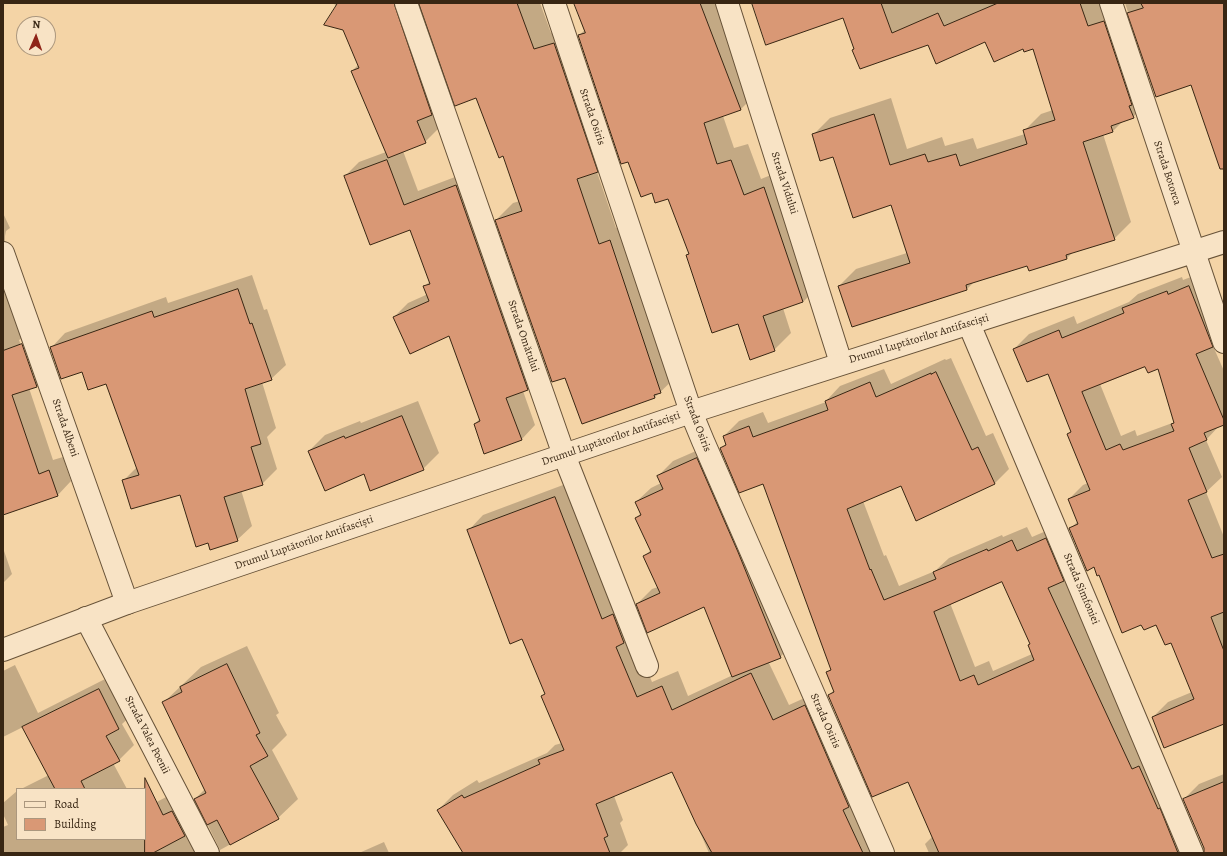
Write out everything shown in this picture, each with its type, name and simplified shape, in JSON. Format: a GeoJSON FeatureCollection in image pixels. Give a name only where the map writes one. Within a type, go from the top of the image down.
{"type":"FeatureCollection","features":[{"type":"Feature","properties":{"kind":"street","name":"Strada Omătului"},"geometry":{"type":"LineString","coordinates":[[406,3],[564,455],[647,666]]}},
{"type":"Feature","properties":{"kind":"street","name":"Strada Osiris"},"geometry":{"type":"LineString","coordinates":[[554,3],[692,412],[706,448],[883,853]]}},
{"type":"Feature","properties":{"kind":"street","name":"Strada Vidului"},"geometry":{"type":"LineString","coordinates":[[728,3],[841,363]]}},
{"type":"Feature","properties":{"kind":"street","name":"Strada Botorca"},"geometry":{"type":"LineString","coordinates":[[1111,3],[1224,342]]}},
{"type":"Feature","properties":{"kind":"street","name":"Drumul Luptătorilor Antifasciști"},"geometry":{"type":"LineString","coordinates":[[3,650],[127,603],[692,412],[841,363],[969,324],[1224,242]]}},
{"type":"Feature","properties":{"kind":"street","name":"Strada Albeni"},"geometry":{"type":"LineString","coordinates":[[3,253],[127,603]]}},
{"type":"Feature","properties":{"kind":"street","name":"Strada Simfoniei"},"geometry":{"type":"LineString","coordinates":[[969,324],[1192,853]]}},
{"type":"Feature","properties":{"kind":"street","name":"Strada Valea Poenii"},"geometry":{"type":"LineString","coordinates":[[86,618],[208,853]]}},
{"type":"Feature","properties":{"kind":"building"},"geometry":{"type":"Polygon","coordinates":[[[338,3],[394,3],[432,115],[417,121],[426,143],[388,158],[351,71],[359,68],[343,30],[324,25],[338,3]]]}},
{"type":"Feature","properties":{"kind":"building"},"geometry":{"type":"Polygon","coordinates":[[[419,3],[517,3],[534,49],[554,43],[598,172],[577,179],[599,244],[610,240],[661,393],[654,395],[655,398],[582,424],[565,378],[552,382],[495,220],[522,211],[503,156],[499,158],[476,98],[455,106],[419,3]]]}},
{"type":"Feature","properties":{"kind":"building"},"geometry":{"type":"Polygon","coordinates":[[[574,3],[700,3],[741,110],[704,123],[717,164],[731,160],[744,195],[764,187],[803,302],[763,316],[775,351],[750,360],[738,324],[712,333],[686,255],[689,254],[668,199],[655,203],[652,193],[641,197],[628,162],[621,164],[578,35],[585,33],[574,3]]]}},
{"type":"Feature","properties":{"kind":"building"},"geometry":{"type":"Polygon","coordinates":[[[752,3],[881,3],[892,33],[938,13],[944,26],[998,3],[1080,3],[1088,26],[1104,21],[1132,105],[1129,106],[1134,118],[1111,126],[1113,132],[1083,142],[1115,240],[1066,255],[1067,259],[1029,271],[1027,266],[966,285],[967,290],[852,327],[838,286],[910,263],[891,205],[853,218],[833,157],[820,161],[812,134],[874,114],[890,165],[925,154],[928,162],[956,154],[960,166],[1027,144],[1023,130],[1055,120],[1033,49],[1024,52],[1023,49],[994,62],[985,42],[936,64],[928,45],[860,69],[852,50],[854,49],[843,18],[766,45],[752,3]]]}},
{"type":"Feature","properties":{"kind":"building"},"geometry":{"type":"Polygon","coordinates":[[[1141,3],[1224,3],[1224,169],[1220,169],[1191,85],[1156,97],[1127,13],[1143,8],[1141,3]]]}},
{"type":"Feature","properties":{"kind":"building"},"geometry":{"type":"Polygon","coordinates":[[[387,160],[404,205],[456,185],[528,390],[506,398],[522,440],[484,454],[474,424],[480,421],[449,336],[410,354],[393,317],[429,301],[423,286],[430,284],[410,230],[370,245],[344,176],[387,160]]]}},
{"type":"Feature","properties":{"kind":"building"},"geometry":{"type":"Polygon","coordinates":[[[1189,286],[1213,347],[1196,354],[1224,420],[1224,425],[1204,433],[1207,440],[1189,448],[1207,492],[1188,500],[1212,558],[1224,554],[1224,612],[1211,617],[1224,651],[1224,724],[1164,748],[1152,717],[1194,699],[1171,643],[1165,645],[1156,625],[1144,630],[1141,625],[1122,633],[1099,575],[1097,576],[1094,567],[1087,571],[1069,528],[1078,524],[1068,499],[1090,490],[1067,434],[1071,432],[1048,374],[1027,382],[1013,349],[1059,330],[1062,338],[1124,313],[1122,308],[1167,291],[1168,294],[1189,286]],[[1145,367],[1082,392],[1106,450],[1120,444],[1123,450],[1174,431],[1171,424],[1174,423],[1158,369],[1148,373],[1145,367]]]}},
{"type":"Feature","properties":{"kind":"building"},"geometry":{"type":"Polygon","coordinates":[[[238,289],[250,324],[252,323],[272,380],[245,389],[261,444],[251,447],[263,485],[224,497],[238,541],[210,550],[208,543],[196,547],[180,495],[131,509],[122,480],[139,475],[106,384],[88,390],[82,372],[61,379],[50,347],[152,311],[154,317],[238,289]]]}},
{"type":"Feature","properties":{"kind":"building"},"geometry":{"type":"Polygon","coordinates":[[[22,344],[37,387],[12,395],[39,474],[49,470],[58,496],[3,515],[3,351],[22,344]]]}},
{"type":"Feature","properties":{"kind":"building"},"geometry":{"type":"Polygon","coordinates":[[[936,372],[972,450],[978,447],[995,484],[916,521],[901,486],[847,509],[870,570],[871,569],[884,600],[936,579],[933,572],[987,549],[988,551],[1012,540],[1017,551],[1046,538],[1064,581],[1048,588],[1132,769],[1139,766],[1158,809],[1160,808],[1178,853],[939,853],[908,782],[872,797],[828,695],[834,692],[826,672],[831,670],[763,484],[739,493],[720,448],[726,445],[723,436],[749,426],[753,437],[828,410],[825,401],[870,382],[876,397],[936,372]],[[1002,582],[934,612],[960,681],[974,675],[978,685],[1034,660],[1028,645],[1030,644],[1002,582]]]}},
{"type":"Feature","properties":{"kind":"building"},"geometry":{"type":"Polygon","coordinates":[[[402,416],[424,470],[370,491],[364,474],[325,491],[308,451],[344,436],[345,438],[402,416]]]}},
{"type":"Feature","properties":{"kind":"building"},"geometry":{"type":"Polygon","coordinates":[[[697,458],[738,552],[781,658],[732,677],[704,607],[647,633],[636,604],[660,593],[643,556],[651,552],[635,518],[641,515],[635,502],[663,489],[657,476],[697,458]]]}},
{"type":"Feature","properties":{"kind":"building"},"geometry":{"type":"Polygon","coordinates":[[[555,497],[602,619],[613,614],[624,643],[616,647],[637,697],[662,686],[672,710],[751,673],[773,720],[805,705],[849,807],[843,810],[863,853],[712,853],[696,824],[672,772],[596,804],[608,836],[604,838],[610,853],[463,853],[437,810],[462,795],[464,798],[540,764],[538,760],[564,750],[541,696],[545,694],[522,639],[510,644],[467,530],[555,497]]]}},
{"type":"Feature","properties":{"kind":"building"},"geometry":{"type":"Polygon","coordinates":[[[227,664],[260,733],[256,735],[268,756],[250,766],[279,819],[230,845],[217,820],[207,825],[194,799],[206,793],[162,702],[182,692],[180,687],[227,664]]]}},
{"type":"Feature","properties":{"kind":"building"},"geometry":{"type":"Polygon","coordinates":[[[99,689],[119,729],[106,736],[120,761],[81,781],[84,788],[54,788],[22,727],[99,689]]]}},
{"type":"Feature","properties":{"kind":"building"},"geometry":{"type":"Polygon","coordinates":[[[145,778],[163,815],[172,811],[185,836],[153,853],[145,853],[145,778]]]}},
{"type":"Feature","properties":{"kind":"building"},"geometry":{"type":"Polygon","coordinates":[[[1224,782],[1224,853],[1204,853],[1204,848],[1183,799],[1224,782]]]}}]}
